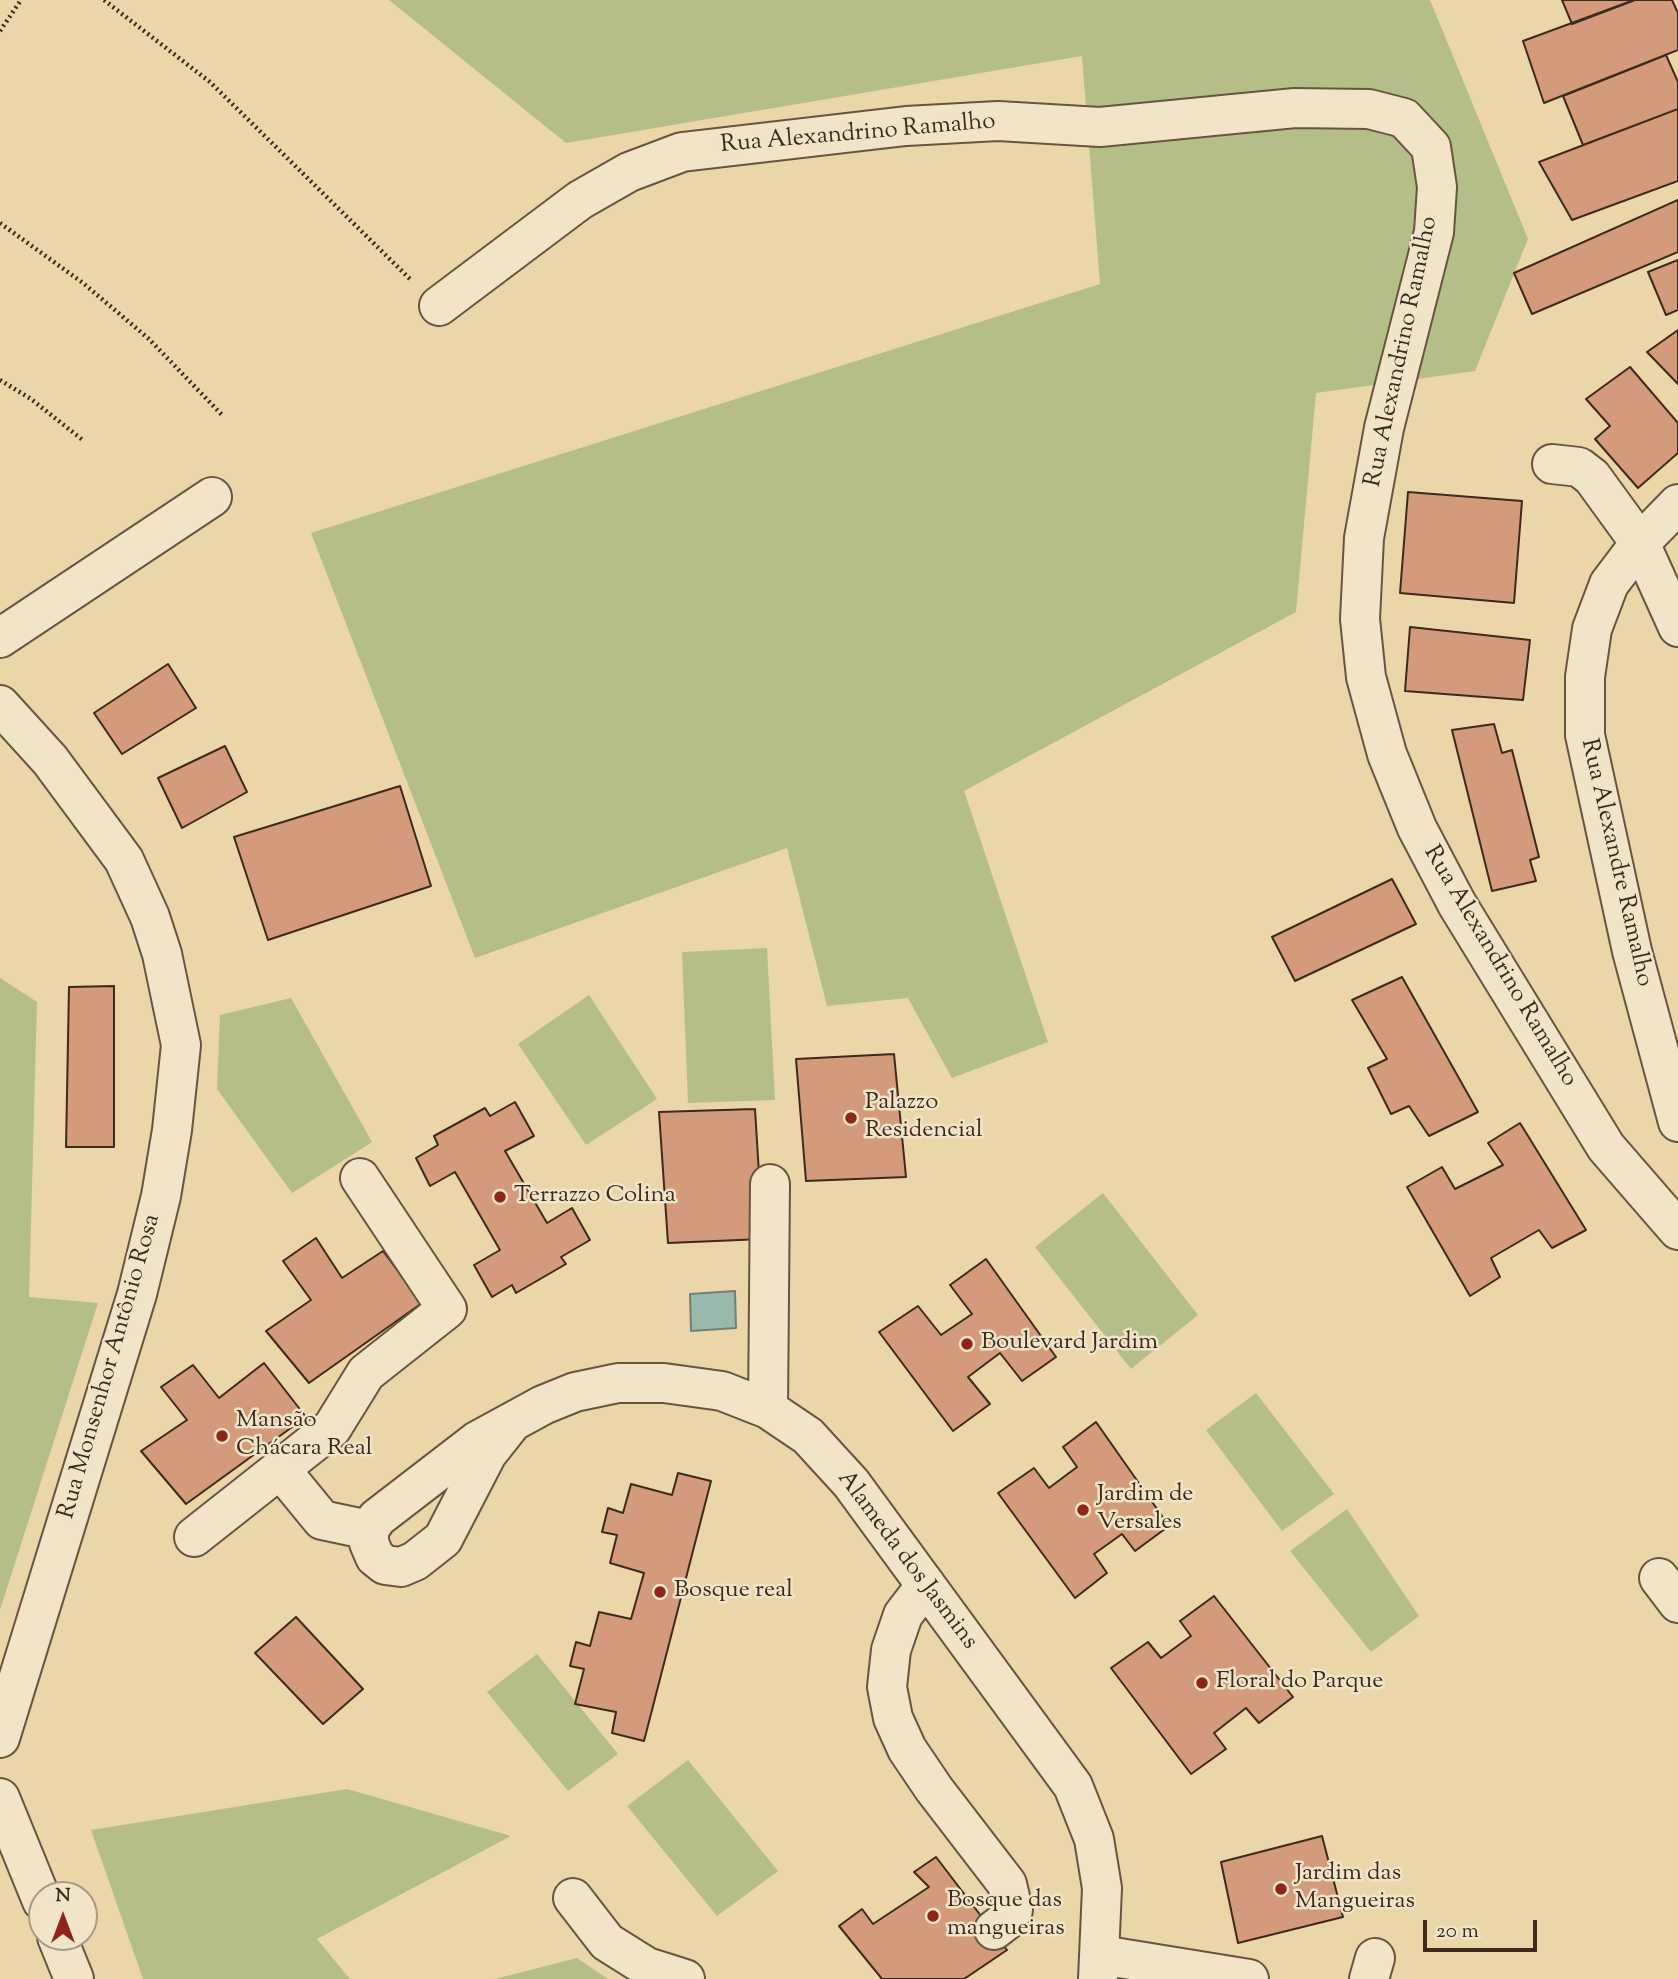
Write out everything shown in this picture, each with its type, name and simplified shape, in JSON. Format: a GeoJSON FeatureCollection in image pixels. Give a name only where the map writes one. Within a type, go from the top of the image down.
{"type":"FeatureCollection","features":[{"type":"Feature","properties":{"kind":"street","name":"Rua Alexandrino Ramalho"},"geometry":{"type":"LineString","coordinates":[[439,306],[580,200],[629,172],[682,152],[893,127],[998,121],[1100,127],[1295,108],[1369,109],[1404,118],[1431,147],[1437,187],[1434,232],[1384,429],[1364,538],[1360,620],[1366,677],[1387,754],[1417,828],[1457,904],[1606,1147],[1678,1230]]}},
{"type":"Feature","properties":{"kind":"street"},"geometry":{"type":"LineString","coordinates":[[1552,464],[1579,467],[1592,477],[1640,543],[1678,627]]}},
{"type":"Feature","properties":{"kind":"street"},"geometry":{"type":"LineString","coordinates":[[0,638],[212,497]]}},
{"type":"Feature","properties":{"kind":"street","name":"Rua Alexandre Ramalho"},"geometry":{"type":"LineString","coordinates":[[1678,504],[1640,543],[1609,584],[1592,629],[1585,677],[1584,735],[1632,951],[1678,1122]]}},
{"type":"Feature","properties":{"kind":"street","name":"Rua Monsenhor Antônio Rosa"},"geometry":{"type":"LineString","coordinates":[[0,705],[66,780],[124,860],[162,954],[181,1045],[161,1196],[137,1294],[0,1738]]}},
{"type":"Feature","properties":{"kind":"street"},"geometry":{"type":"LineString","coordinates":[[194,1537],[332,1428],[366,1373],[446,1309],[360,1178]]}},
{"type":"Feature","properties":{"kind":"street"},"geometry":{"type":"LineString","coordinates":[[768,1409],[770,1184]]}},
{"type":"Feature","properties":{"kind":"street","name":"Alameda dos Jasmins"},"geometry":{"type":"LineString","coordinates":[[510,1425],[487,1454],[443,1539],[401,1567],[385,1565],[375,1557],[369,1543],[369,1530],[377,1518],[477,1441],[543,1405],[575,1392],[618,1384],[664,1383],[722,1391],[768,1409],[807,1436],[851,1483],[1073,1786],[1094,1839],[1102,1888],[1099,1967]]}},
{"type":"Feature","properties":{"kind":"street"},"geometry":{"type":"LineString","coordinates":[[281,1470],[322,1520],[369,1530]]}},
{"type":"Feature","properties":{"kind":"street"},"geometry":{"type":"LineString","coordinates":[[431,1475],[461,1506]]}},
{"type":"Feature","properties":{"kind":"street"},"geometry":{"type":"LineString","coordinates":[[926,1585],[903,1615],[891,1650],[887,1687],[893,1718],[907,1749],[934,1789],[1007,1884],[1013,1910],[1007,1920],[994,1930]]}},
{"type":"Feature","properties":{"kind":"street"},"geometry":{"type":"LineString","coordinates":[[0,1798],[34,1881]]}},
{"type":"Feature","properties":{"kind":"street"},"geometry":{"type":"LineString","coordinates":[[573,1898],[607,1942],[647,1967],[685,1979]]}},
{"type":"Feature","properties":{"kind":"street"},"geometry":{"type":"LineString","coordinates":[[63,1951],[74,1979]]}},
{"type":"Feature","properties":{"kind":"street"},"geometry":{"type":"LineString","coordinates":[[1099,1967],[1249,1979]]}},
{"type":"Feature","properties":{"kind":"path"},"geometry":{"type":"LineString","coordinates":[[0,31],[22,0]]}},
{"type":"Feature","properties":{"kind":"path"},"geometry":{"type":"LineString","coordinates":[[104,0],[210,82],[439,306]]}},
{"type":"Feature","properties":{"kind":"path"},"geometry":{"type":"LineString","coordinates":[[0,223],[83,283],[149,339],[223,416]]}},
{"type":"Feature","properties":{"kind":"path"},"geometry":{"type":"LineString","coordinates":[[0,380],[31,399],[84,441]]}},
{"type":"Feature","properties":{"kind":"green space"},"geometry":{"type":"Polygon","coordinates":[[[389,0],[1430,0],[1528,239],[1475,371],[1316,393],[1296,612],[964,791],[1048,1042],[952,1078],[908,998],[827,1006],[787,848],[475,958],[311,533],[1100,284],[1082,56],[566,143],[389,0]]]}},
{"type":"Feature","properties":{"kind":"green space"},"geometry":{"type":"Polygon","coordinates":[[[767,948],[775,1100],[688,1103],[682,952],[767,948]]]}},
{"type":"Feature","properties":{"kind":"green space"},"geometry":{"type":"Polygon","coordinates":[[[0,978],[37,1002],[29,1297],[98,1303],[0,1610],[0,978]]]}},
{"type":"Feature","properties":{"kind":"green space"},"geometry":{"type":"Polygon","coordinates":[[[589,995],[657,1099],[586,1145],[518,1044],[589,995]]]}},
{"type":"Feature","properties":{"kind":"green space"},"geometry":{"type":"Polygon","coordinates":[[[291,998],[372,1142],[292,1193],[217,1089],[220,1015],[291,998]]]}},
{"type":"Feature","properties":{"kind":"green space"},"geometry":{"type":"Polygon","coordinates":[[[1103,1193],[1198,1315],[1131,1369],[1035,1247],[1103,1193]]]}},
{"type":"Feature","properties":{"kind":"green space"},"geometry":{"type":"Polygon","coordinates":[[[1256,1393],[1334,1494],[1282,1531],[1206,1430],[1256,1393]]]}},
{"type":"Feature","properties":{"kind":"green space"},"geometry":{"type":"Polygon","coordinates":[[[1347,1509],[1419,1616],[1371,1652],[1290,1551],[1347,1509]]]}},
{"type":"Feature","properties":{"kind":"green space"},"geometry":{"type":"Polygon","coordinates":[[[537,1654],[618,1754],[568,1791],[487,1692],[537,1654]]]}},
{"type":"Feature","properties":{"kind":"green space"},"geometry":{"type":"Polygon","coordinates":[[[688,1760],[778,1871],[717,1916],[627,1806],[688,1760]]]}},
{"type":"Feature","properties":{"kind":"green space"},"geometry":{"type":"Polygon","coordinates":[[[347,1789],[511,1836],[317,1939],[350,1979],[143,1979],[91,1830],[347,1789]]]}},
{"type":"Feature","properties":{"kind":"green space"},"geometry":{"type":"Polygon","coordinates":[[[577,1958],[608,1979],[495,1979],[577,1958]]]}},
{"type":"Feature","properties":{"kind":"shaded area"},"geometry":{"type":"Polygon","coordinates":[[[735,1291],[736,1328],[691,1331],[690,1294],[735,1291]]]}},
{"type":"Feature","properties":{"kind":"building"},"geometry":{"type":"Polygon","coordinates":[[[1562,0],[1635,0],[1572,24],[1562,0]]]}},
{"type":"Feature","properties":{"kind":"building"},"geometry":{"type":"Polygon","coordinates":[[[1634,0],[1672,0],[1678,13],[1678,50],[1544,103],[1523,41],[1634,0]]]}},
{"type":"Feature","properties":{"kind":"building"},"geometry":{"type":"Polygon","coordinates":[[[1666,55],[1678,82],[1678,109],[1583,145],[1563,96],[1666,55]]]}},
{"type":"Feature","properties":{"kind":"building"},"geometry":{"type":"Polygon","coordinates":[[[1678,109],[1678,181],[1572,220],[1539,162],[1678,109]]]}},
{"type":"Feature","properties":{"kind":"building"},"geometry":{"type":"Polygon","coordinates":[[[1678,200],[1678,252],[1532,314],[1514,273],[1678,200]]]}},
{"type":"Feature","properties":{"kind":"building"},"geometry":{"type":"Polygon","coordinates":[[[1678,260],[1678,310],[1666,315],[1648,272],[1678,260]]]}},
{"type":"Feature","properties":{"kind":"building"},"geometry":{"type":"Polygon","coordinates":[[[1678,330],[1678,384],[1647,352],[1678,330]]]}},
{"type":"Feature","properties":{"kind":"building"},"geometry":{"type":"Polygon","coordinates":[[[1630,367],[1678,423],[1678,453],[1638,488],[1595,439],[1610,426],[1586,399],[1630,367]]]}},
{"type":"Feature","properties":{"kind":"building"},"geometry":{"type":"Polygon","coordinates":[[[1408,492],[1522,501],[1514,603],[1400,593],[1408,492]]]}},
{"type":"Feature","properties":{"kind":"building"},"geometry":{"type":"Polygon","coordinates":[[[1410,627],[1530,640],[1523,700],[1405,691],[1410,627]]]}},
{"type":"Feature","properties":{"kind":"building"},"geometry":{"type":"Polygon","coordinates":[[[168,664],[196,708],[122,754],[94,713],[168,664]]]}},
{"type":"Feature","properties":{"kind":"building"},"geometry":{"type":"Polygon","coordinates":[[[1494,724],[1502,753],[1512,750],[1539,857],[1530,860],[1536,881],[1492,891],[1452,730],[1494,724]]]}},
{"type":"Feature","properties":{"kind":"building"},"geometry":{"type":"Polygon","coordinates":[[[225,746],[247,792],[182,828],[158,778],[225,746]]]}},
{"type":"Feature","properties":{"kind":"building"},"geometry":{"type":"Polygon","coordinates":[[[400,786],[431,886],[268,940],[234,837],[400,786]]]}},
{"type":"Feature","properties":{"kind":"building"},"geometry":{"type":"Polygon","coordinates":[[[1392,879],[1416,924],[1295,981],[1272,937],[1392,879]]]}},
{"type":"Feature","properties":{"kind":"building"},"geometry":{"type":"Polygon","coordinates":[[[1402,977],[1478,1112],[1429,1136],[1409,1106],[1391,1114],[1368,1068],[1387,1059],[1352,1000],[1402,977]]]}},
{"type":"Feature","properties":{"kind":"building"},"geometry":{"type":"Polygon","coordinates":[[[114,986],[114,1147],[66,1147],[69,987],[114,986]]]}},
{"type":"Feature","properties":{"kind":"building","name":"Palazzo Residencial"},"geometry":{"type":"Polygon","coordinates":[[[894,1054],[906,1177],[806,1181],[796,1059],[894,1054]]]}},
{"type":"Feature","properties":{"kind":"building","name":"Terrazzo Colina"},"geometry":{"type":"Polygon","coordinates":[[[515,1102],[534,1136],[505,1151],[547,1223],[572,1208],[590,1240],[561,1257],[566,1264],[516,1293],[512,1285],[492,1297],[474,1265],[500,1250],[455,1172],[430,1186],[416,1158],[438,1145],[434,1136],[485,1108],[490,1116],[515,1102]]]}},
{"type":"Feature","properties":{"kind":"building"},"geometry":{"type":"Polygon","coordinates":[[[755,1109],[763,1239],[668,1243],[659,1112],[755,1109]]]}},
{"type":"Feature","properties":{"kind":"building"},"geometry":{"type":"Polygon","coordinates":[[[1520,1123],[1586,1230],[1552,1248],[1539,1230],[1491,1258],[1500,1277],[1470,1296],[1407,1187],[1442,1167],[1455,1189],[1503,1165],[1488,1143],[1520,1123]]]}},
{"type":"Feature","properties":{"kind":"building"},"geometry":{"type":"Polygon","coordinates":[[[316,1238],[342,1278],[383,1251],[422,1303],[309,1383],[266,1331],[311,1300],[283,1261],[316,1238]]]}},
{"type":"Feature","properties":{"kind":"building","name":"Boulevard Jardim"},"geometry":{"type":"Polygon","coordinates":[[[986,1259],[1056,1357],[1022,1381],[1000,1353],[968,1377],[990,1404],[953,1431],[879,1332],[918,1306],[941,1335],[972,1314],[950,1285],[986,1259]]]}},
{"type":"Feature","properties":{"kind":"building","name":"Mansão Chácara Real"},"geometry":{"type":"Polygon","coordinates":[[[264,1363],[306,1417],[186,1504],[141,1451],[187,1420],[161,1387],[193,1365],[219,1398],[264,1363]]]}},
{"type":"Feature","properties":{"kind":"building","name":"Jardim de Versales"},"geometry":{"type":"Polygon","coordinates":[[[1096,1422],[1169,1526],[1135,1551],[1122,1534],[1094,1554],[1107,1573],[1075,1598],[998,1493],[1034,1468],[1049,1488],[1077,1467],[1063,1447],[1096,1422]]]}},
{"type":"Feature","properties":{"kind":"building","name":"Bosque real"},"geometry":{"type":"Polygon","coordinates":[[[678,1473],[711,1481],[644,1741],[612,1733],[616,1712],[575,1704],[584,1669],[570,1666],[576,1642],[590,1646],[599,1612],[631,1619],[644,1573],[610,1563],[617,1535],[602,1532],[608,1508],[623,1513],[631,1484],[672,1495],[678,1473]]]}},
{"type":"Feature","properties":{"kind":"building","name":"Floral do Parque"},"geometry":{"type":"Polygon","coordinates":[[[1214,1596],[1293,1697],[1259,1723],[1246,1708],[1214,1733],[1226,1749],[1191,1774],[1111,1668],[1148,1642],[1161,1658],[1191,1636],[1180,1621],[1214,1596]]]}},
{"type":"Feature","properties":{"kind":"building"},"geometry":{"type":"Polygon","coordinates":[[[296,1617],[363,1689],[323,1724],[255,1653],[296,1617]]]}},
{"type":"Feature","properties":{"kind":"building","name":"Jardim das Mangueiras"},"geometry":{"type":"Polygon","coordinates":[[[1322,1836],[1343,1917],[1238,1943],[1221,1862],[1322,1836]]]}},
{"type":"Feature","properties":{"kind":"building","name":"Bosque das mangueiras"},"geometry":{"type":"Polygon","coordinates":[[[936,1857],[1007,1950],[964,1979],[882,1979],[839,1926],[862,1909],[873,1924],[929,1887],[914,1872],[936,1857]]]}},
{"type":"Feature","properties":{"kind":"place","name":"Palazzo Residencial"},"geometry":{"type":"Point","coordinates":[851,1118]}},
{"type":"Feature","properties":{"kind":"place","name":"Terrazzo Colina"},"geometry":{"type":"Point","coordinates":[500,1197]}},
{"type":"Feature","properties":{"kind":"place","name":"Boulevard Jardim"},"geometry":{"type":"Point","coordinates":[967,1344]}},
{"type":"Feature","properties":{"kind":"place","name":"Mansão Chácara Real"},"geometry":{"type":"Point","coordinates":[222,1436]}},
{"type":"Feature","properties":{"kind":"place","name":"Jardim de Versales"},"geometry":{"type":"Point","coordinates":[1083,1510]}},
{"type":"Feature","properties":{"kind":"place","name":"Bosque real"},"geometry":{"type":"Point","coordinates":[660,1592]}},
{"type":"Feature","properties":{"kind":"place","name":"Floral do Parque"},"geometry":{"type":"Point","coordinates":[1202,1683]}},
{"type":"Feature","properties":{"kind":"place","name":"Jardim das Mangueiras"},"geometry":{"type":"Point","coordinates":[1281,1889]}},
{"type":"Feature","properties":{"kind":"place","name":"Bosque das mangueiras"},"geometry":{"type":"Point","coordinates":[933,1916]}}]}
